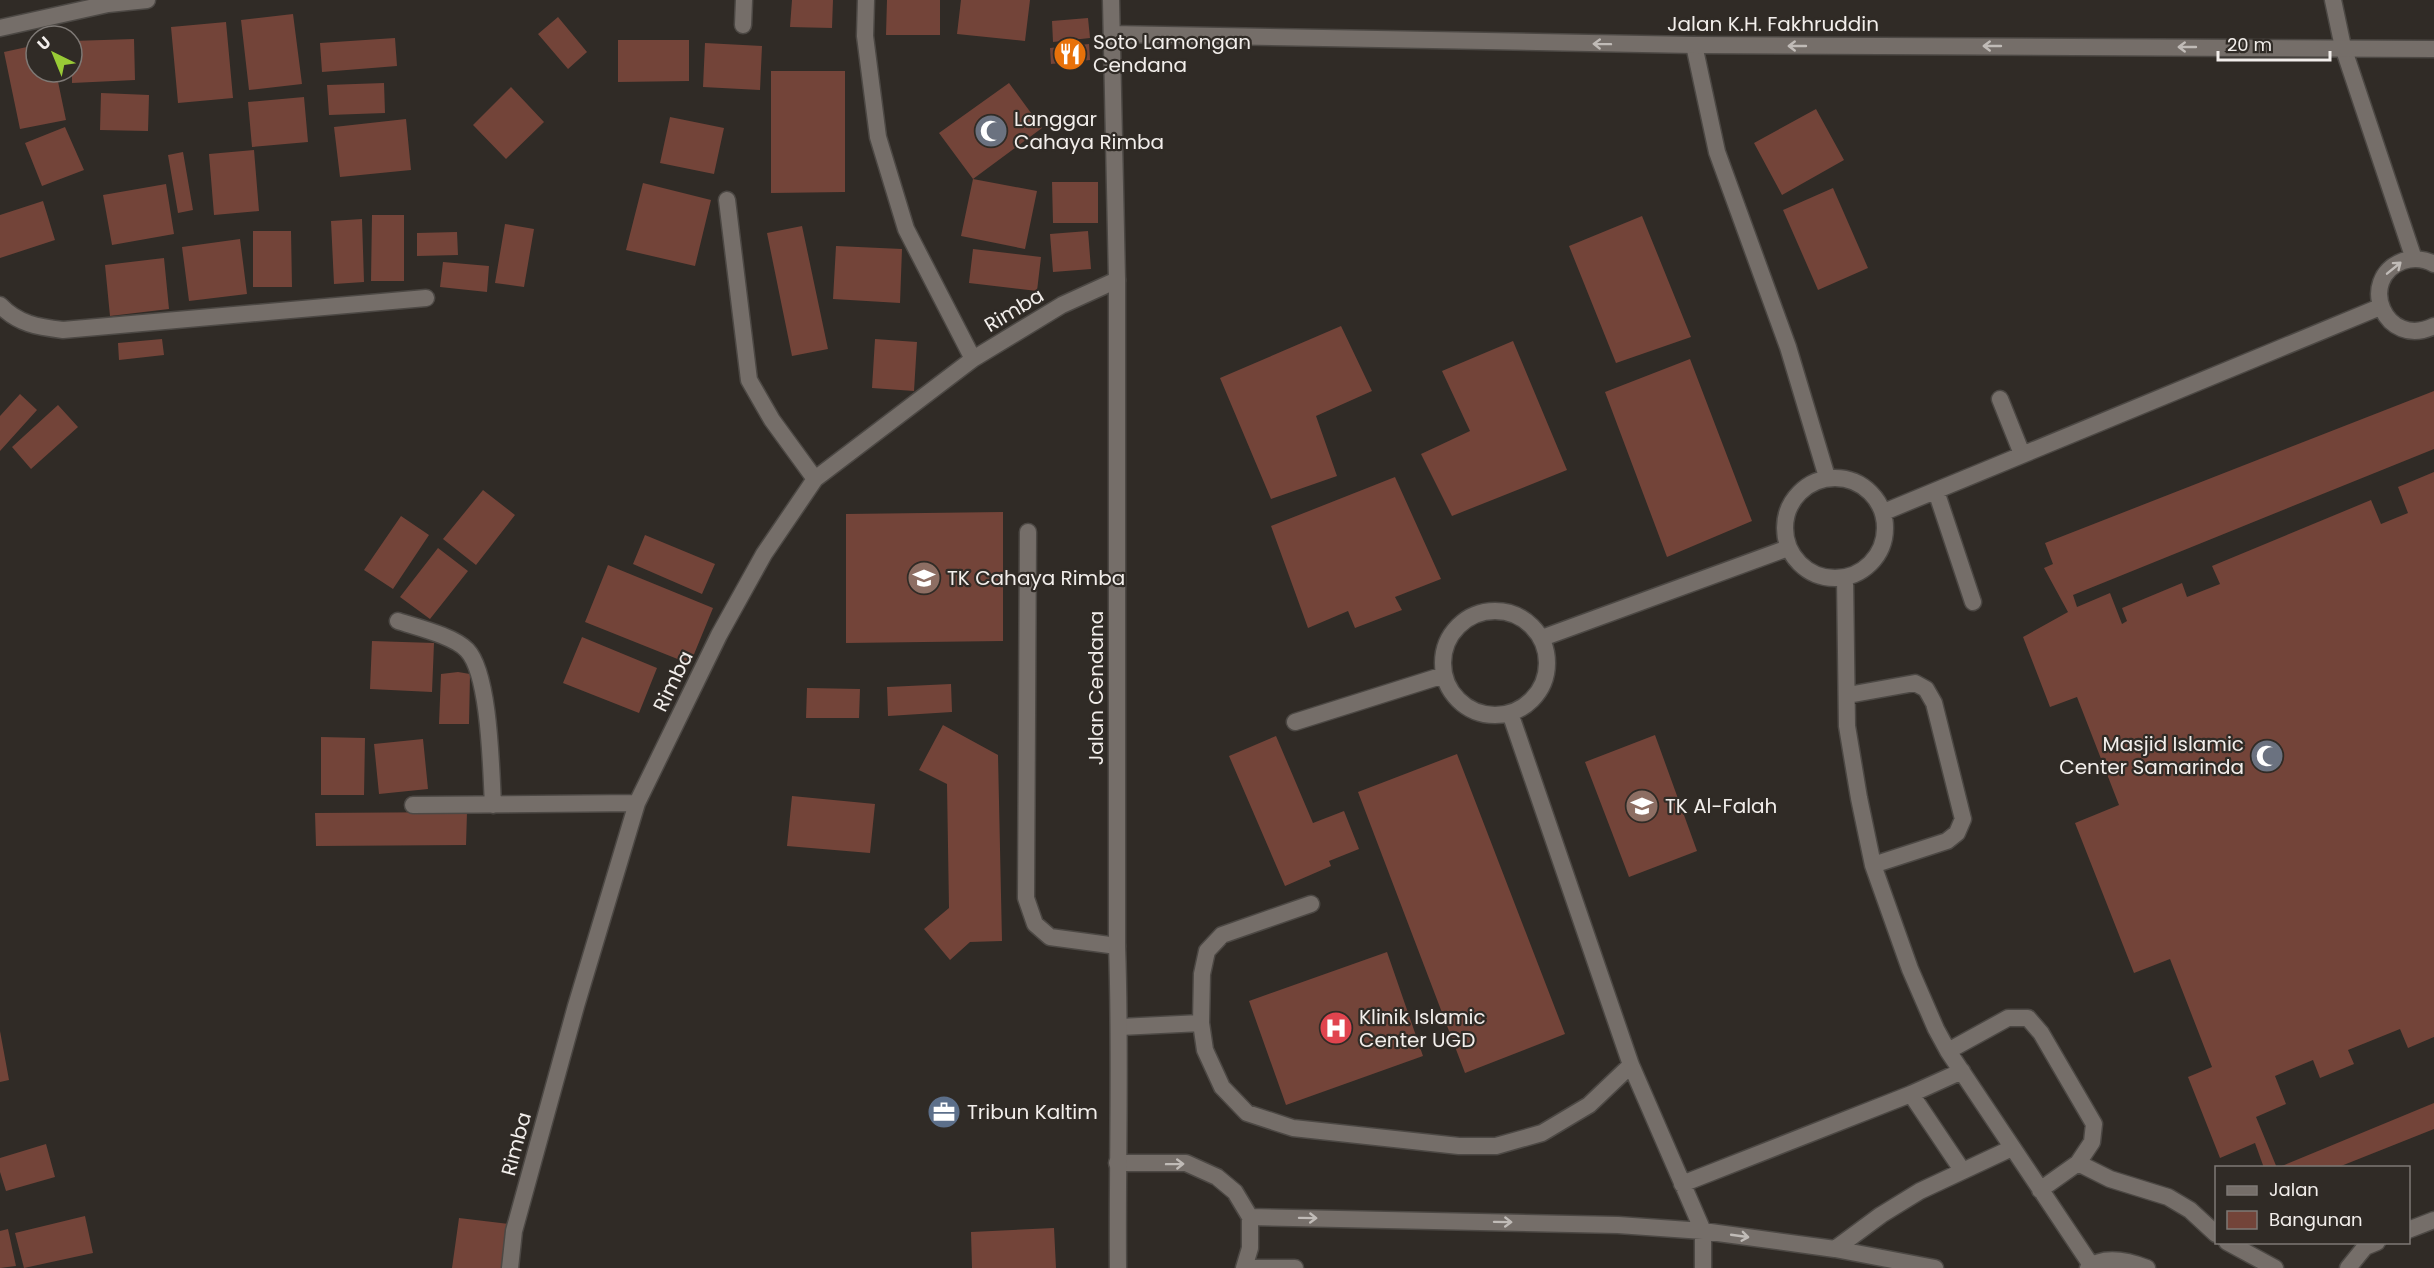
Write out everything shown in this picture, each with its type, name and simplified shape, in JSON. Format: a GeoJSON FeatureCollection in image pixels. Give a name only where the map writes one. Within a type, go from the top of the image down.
{"type":"FeatureCollection","features":[{"type":"Feature","properties":{"kind":"street"},"geometry":{"type":"LineString","coordinates":[[0,28],[108,4],[147,0]]}},
{"type":"Feature","properties":{"kind":"street"},"geometry":{"type":"LineString","coordinates":[[743,25],[744,0]]}},
{"type":"Feature","properties":{"kind":"street"},"geometry":{"type":"LineString","coordinates":[[866,0],[865,36],[878,137],[906,230],[973,359]]}},
{"type":"Feature","properties":{"kind":"street","name":"Jalan Cendana"},"geometry":{"type":"LineString","coordinates":[[1111,0],[1117,280],[1117,946],[1120,1027],[1117,1163],[1118,1268]]}},
{"type":"Feature","properties":{"kind":"street"},"geometry":{"type":"LineString","coordinates":[[2333,0],[2343,47],[2414,259]]}},
{"type":"Feature","properties":{"kind":"street","name":"Jalan K.H. Fakhruddin"},"geometry":{"type":"LineString","coordinates":[[1112,34],[1694,45],[2434,49]]}},
{"type":"Feature","properties":{"kind":"street"},"geometry":{"type":"LineString","coordinates":[[1694,45],[1717,152],[1788,347],[1827,477]]}},
{"type":"Feature","properties":{"kind":"street"},"geometry":{"type":"LineString","coordinates":[[727,200],[749,380],[772,420],[815,479]]}},
{"type":"Feature","properties":{"kind":"street"},"geometry":{"type":"LineString","coordinates":[[2434,264],[2414,259],[2398,263],[2386,275],[2379,290],[2380,307],[2390,321],[2404,330],[2421,332],[2434,326]]}},
{"type":"Feature","properties":{"kind":"street","name":"Rimba"},"geometry":{"type":"LineString","coordinates":[[510,1268],[514,1231],[576,1006],[637,803],[719,635],[764,554],[815,479],[973,359],[1062,305],[1117,280]]}},
{"type":"Feature","properties":{"kind":"street"},"geometry":{"type":"LineString","coordinates":[[0,305],[10,315],[34,327],[63,330],[426,298]]}},
{"type":"Feature","properties":{"kind":"street"},"geometry":{"type":"LineString","coordinates":[[1884,512],[2380,307]]}},
{"type":"Feature","properties":{"kind":"street"},"geometry":{"type":"LineString","coordinates":[[2000,399],[2022,454]]}},
{"type":"Feature","properties":{"kind":"street"},"geometry":{"type":"LineString","coordinates":[[1827,477],[1845,478],[1862,484],[1875,496],[1884,512],[1886,529],[1883,546],[1874,561],[1861,572],[1845,578],[1822,577],[1802,567],[1788,548],[1785,530],[1786,512],[1796,496],[1810,484],[1827,477]]}},
{"type":"Feature","properties":{"kind":"street"},"geometry":{"type":"LineString","coordinates":[[1936,492],[1973,602]]}},
{"type":"Feature","properties":{"kind":"street"},"geometry":{"type":"LineString","coordinates":[[1028,532],[1026,898],[1035,924],[1050,937],[1117,946]]}},
{"type":"Feature","properties":{"kind":"street"},"geometry":{"type":"LineString","coordinates":[[1542,638],[1788,548]]}},
{"type":"Feature","properties":{"kind":"street"},"geometry":{"type":"LineString","coordinates":[[1845,578],[1847,726],[1859,798],[1874,865],[1911,969],[1936,1029],[2089,1267],[2104,1260],[2134,1263],[2147,1268]]}},
{"type":"Feature","properties":{"kind":"street"},"geometry":{"type":"LineString","coordinates":[[1488,611],[1509,612],[1528,621],[1542,638],[1548,661],[1544,683],[1530,702],[1510,713],[1488,715],[1468,708],[1452,694],[1444,675],[1444,654],[1452,633],[1467,619],[1488,611]]}},
{"type":"Feature","properties":{"kind":"street"},"geometry":{"type":"LineString","coordinates":[[398,621],[451,640],[467,650],[478,674],[488,721],[493,805]]}},
{"type":"Feature","properties":{"kind":"street"},"geometry":{"type":"LineString","coordinates":[[1295,722],[1444,675]]}},
{"type":"Feature","properties":{"kind":"street"},"geometry":{"type":"LineString","coordinates":[[1848,695],[1915,683],[1926,688],[1934,703],[1963,819],[1957,833],[1947,841],[1874,865]]}},
{"type":"Feature","properties":{"kind":"street"},"geometry":{"type":"LineString","coordinates":[[1510,713],[1631,1065],[1703,1231],[1703,1268]]}},
{"type":"Feature","properties":{"kind":"street"},"geometry":{"type":"LineString","coordinates":[[413,805],[637,803]]}},
{"type":"Feature","properties":{"kind":"street"},"geometry":{"type":"LineString","coordinates":[[1311,904],[1222,935],[1207,951],[1202,974],[1201,1023],[1204,1050],[1222,1087],[1248,1113],[1293,1128],[1459,1146],[1496,1146],[1542,1133],[1589,1105],[1631,1065]]}},
{"type":"Feature","properties":{"kind":"street"},"geometry":{"type":"LineString","coordinates":[[1948,1050],[2008,1018],[2028,1018],[2041,1033],[2094,1124],[2092,1142],[2078,1162],[2040,1190]]}},
{"type":"Feature","properties":{"kind":"street"},"geometry":{"type":"LineString","coordinates":[[1120,1027],[1201,1023]]}},
{"type":"Feature","properties":{"kind":"street"},"geometry":{"type":"LineString","coordinates":[[1682,1184],[1911,1094],[1962,1071]]}},
{"type":"Feature","properties":{"kind":"street"},"geometry":{"type":"LineString","coordinates":[[1911,1094],[1962,1170]]}},
{"type":"Feature","properties":{"kind":"street"},"geometry":{"type":"LineString","coordinates":[[1835,1249],[1881,1215],[1920,1191],[2013,1148]]}},
{"type":"Feature","properties":{"kind":"street"},"geometry":{"type":"LineString","coordinates":[[2078,1162],[2110,1179],[2168,1197],[2190,1210],[2215,1232]]}},
{"type":"Feature","properties":{"kind":"street"},"geometry":{"type":"LineString","coordinates":[[1117,1163],[1186,1164],[1217,1177],[1235,1192],[1250,1217],[1251,1241],[1245,1268],[1294,1268]]}},
{"type":"Feature","properties":{"kind":"street"},"geometry":{"type":"LineString","coordinates":[[1250,1217],[1618,1225],[1703,1231],[1835,1249],[1935,1268]]}},
{"type":"Feature","properties":{"kind":"street"},"geometry":{"type":"LineString","coordinates":[[2410,1230],[2434,1220]]}},
{"type":"Feature","properties":{"kind":"street"},"geometry":{"type":"LineString","coordinates":[[2231,1244],[2275,1268]]}},
{"type":"Feature","properties":{"kind":"street"},"geometry":{"type":"LineString","coordinates":[[2348,1268],[2365,1247],[2372,1244]]}},
{"type":"Feature","properties":{"kind":"building"},"geometry":{"type":"Polygon","coordinates":[[[792,0],[833,0],[832,28],[790,27],[792,0]]]}},
{"type":"Feature","properties":{"kind":"building"},"geometry":{"type":"Polygon","coordinates":[[[887,0],[940,0],[940,35],[886,35],[887,0]]]}},
{"type":"Feature","properties":{"kind":"building"},"geometry":{"type":"Polygon","coordinates":[[[961,0],[1030,0],[1025,41],[957,34],[961,0]]]}},
{"type":"Feature","properties":{"kind":"building"},"geometry":{"type":"Polygon","coordinates":[[[293,14],[302,84],[249,90],[241,20],[293,14]]]}},
{"type":"Feature","properties":{"kind":"building"},"geometry":{"type":"Polygon","coordinates":[[[558,17],[587,52],[568,69],[538,34],[558,17]]]}},
{"type":"Feature","properties":{"kind":"building"},"geometry":{"type":"Polygon","coordinates":[[[1088,18],[1090,38],[1053,42],[1052,21],[1088,18]]]}},
{"type":"Feature","properties":{"kind":"building"},"geometry":{"type":"Polygon","coordinates":[[[226,22],[233,98],[178,103],[171,27],[226,22]]]}},
{"type":"Feature","properties":{"kind":"building"},"geometry":{"type":"Polygon","coordinates":[[[395,38],[397,66],[322,72],[320,43],[395,38]]]}},
{"type":"Feature","properties":{"kind":"building"},"geometry":{"type":"Polygon","coordinates":[[[134,39],[135,80],[84,82],[84,41],[134,39]]]}},
{"type":"Feature","properties":{"kind":"building"},"geometry":{"type":"Polygon","coordinates":[[[618,40],[689,40],[689,81],[618,82],[618,40]]]}},
{"type":"Feature","properties":{"kind":"building"},"geometry":{"type":"Polygon","coordinates":[[[705,43],[762,46],[760,90],[703,87],[705,43]]]}},
{"type":"Feature","properties":{"kind":"building","name":"Soto Lamongan Cendana"},"geometry":{"type":"Polygon","coordinates":[[[1089,44],[1090,60],[1051,64],[1050,48],[1089,44]]]}},
{"type":"Feature","properties":{"kind":"building"},"geometry":{"type":"Polygon","coordinates":[[[24,48],[24,84],[58,84],[66,120],[20,129],[4,52],[24,48]]]}},
{"type":"Feature","properties":{"kind":"building"},"geometry":{"type":"Polygon","coordinates":[[[771,71],[845,71],[845,192],[771,193],[771,71]]]}},
{"type":"Feature","properties":{"kind":"building"},"geometry":{"type":"Polygon","coordinates":[[[384,83],[385,113],[329,115],[327,85],[384,83]]]}},
{"type":"Feature","properties":{"kind":"building","name":"Langgar Cahaya Rimba"},"geometry":{"type":"Polygon","coordinates":[[[1009,83],[1042,128],[973,179],[939,133],[1009,83]]]}},
{"type":"Feature","properties":{"kind":"building"},"geometry":{"type":"Polygon","coordinates":[[[511,87],[544,122],[506,159],[473,125],[511,87]]]}},
{"type":"Feature","properties":{"kind":"building"},"geometry":{"type":"Polygon","coordinates":[[[101,93],[149,95],[148,131],[100,130],[101,93]]]}},
{"type":"Feature","properties":{"kind":"building"},"geometry":{"type":"Polygon","coordinates":[[[304,97],[308,142],[252,147],[248,102],[304,97]]]}},
{"type":"Feature","properties":{"kind":"building"},"geometry":{"type":"Polygon","coordinates":[[[1816,109],[1844,160],[1782,195],[1754,143],[1816,109]]]}},
{"type":"Feature","properties":{"kind":"building"},"geometry":{"type":"Polygon","coordinates":[[[670,117],[724,128],[714,174],[660,163],[670,117]]]}},
{"type":"Feature","properties":{"kind":"building"},"geometry":{"type":"Polygon","coordinates":[[[406,119],[411,170],[340,177],[334,127],[406,119]]]}},
{"type":"Feature","properties":{"kind":"building"},"geometry":{"type":"Polygon","coordinates":[[[65,127],[84,170],[42,186],[25,143],[65,127]]]}},
{"type":"Feature","properties":{"kind":"building"},"geometry":{"type":"Polygon","coordinates":[[[254,150],[259,211],[214,215],[209,154],[254,150]]]}},
{"type":"Feature","properties":{"kind":"building"},"geometry":{"type":"Polygon","coordinates":[[[183,152],[193,210],[178,213],[168,155],[183,152]]]}},
{"type":"Feature","properties":{"kind":"building"},"geometry":{"type":"Polygon","coordinates":[[[973,179],[1037,191],[1025,249],[961,236],[973,179]]]}},
{"type":"Feature","properties":{"kind":"building"},"geometry":{"type":"Polygon","coordinates":[[[1052,182],[1098,182],[1098,223],[1053,223],[1052,182]]]}},
{"type":"Feature","properties":{"kind":"building"},"geometry":{"type":"Polygon","coordinates":[[[643,183],[711,200],[695,266],[626,250],[643,183]]]}},
{"type":"Feature","properties":{"kind":"building"},"geometry":{"type":"Polygon","coordinates":[[[166,184],[174,234],[112,245],[103,195],[166,184]]]}},
{"type":"Feature","properties":{"kind":"building"},"geometry":{"type":"Polygon","coordinates":[[[1833,188],[1868,268],[1818,290],[1783,210],[1833,188]]]}},
{"type":"Feature","properties":{"kind":"building"},"geometry":{"type":"Polygon","coordinates":[[[43,201],[55,240],[0,258],[0,215],[43,201]]]}},
{"type":"Feature","properties":{"kind":"building"},"geometry":{"type":"Polygon","coordinates":[[[372,215],[404,215],[404,281],[371,281],[372,215]]]}},
{"type":"Feature","properties":{"kind":"building"},"geometry":{"type":"Polygon","coordinates":[[[1642,216],[1691,337],[1616,363],[1569,246],[1642,216]]]}},
{"type":"Feature","properties":{"kind":"building"},"geometry":{"type":"Polygon","coordinates":[[[362,219],[364,282],[334,284],[331,221],[362,219]]]}},
{"type":"Feature","properties":{"kind":"building"},"geometry":{"type":"Polygon","coordinates":[[[505,224],[534,229],[524,287],[495,283],[505,224]]]}},
{"type":"Feature","properties":{"kind":"building"},"geometry":{"type":"Polygon","coordinates":[[[802,226],[828,349],[792,356],[767,233],[802,226]]]}},
{"type":"Feature","properties":{"kind":"building"},"geometry":{"type":"Polygon","coordinates":[[[253,231],[291,231],[292,287],[253,287],[253,231]]]}},
{"type":"Feature","properties":{"kind":"building"},"geometry":{"type":"Polygon","coordinates":[[[1088,231],[1091,269],[1053,272],[1050,234],[1088,231]]]}},
{"type":"Feature","properties":{"kind":"building"},"geometry":{"type":"Polygon","coordinates":[[[457,232],[458,255],[417,256],[417,233],[457,232]]]}},
{"type":"Feature","properties":{"kind":"building"},"geometry":{"type":"Polygon","coordinates":[[[240,239],[247,294],[189,301],[182,247],[240,239]]]}},
{"type":"Feature","properties":{"kind":"building"},"geometry":{"type":"Polygon","coordinates":[[[836,246],[902,249],[900,303],[833,299],[836,246]]]}},
{"type":"Feature","properties":{"kind":"building"},"geometry":{"type":"Polygon","coordinates":[[[973,249],[1041,257],[1037,291],[969,283],[973,249]]]}},
{"type":"Feature","properties":{"kind":"building"},"geometry":{"type":"Polygon","coordinates":[[[164,258],[169,309],[110,316],[105,265],[164,258]]]}},
{"type":"Feature","properties":{"kind":"building"},"geometry":{"type":"Polygon","coordinates":[[[443,262],[489,266],[487,292],[440,287],[443,262]]]}},
{"type":"Feature","properties":{"kind":"building"},"geometry":{"type":"Polygon","coordinates":[[[1341,326],[1372,391],[1316,416],[1337,476],[1271,499],[1220,378],[1341,326]]]}},
{"type":"Feature","properties":{"kind":"building"},"geometry":{"type":"Polygon","coordinates":[[[162,339],[164,355],[119,360],[118,343],[162,339]]]}},
{"type":"Feature","properties":{"kind":"building"},"geometry":{"type":"Polygon","coordinates":[[[875,339],[917,342],[914,391],[872,388],[875,339]]]}},
{"type":"Feature","properties":{"kind":"building"},"geometry":{"type":"Polygon","coordinates":[[[1513,341],[1567,470],[1452,516],[1421,454],[1470,431],[1442,371],[1513,341]]]}},
{"type":"Feature","properties":{"kind":"building"},"geometry":{"type":"Polygon","coordinates":[[[1690,359],[1752,521],[1667,557],[1605,392],[1690,359]]]}},
{"type":"Feature","properties":{"kind":"building","name":"Masjid Islamic Center Samarinda"},"geometry":{"type":"Polygon","coordinates":[[[2434,391],[2434,449],[2073,595],[2077,607],[2110,593],[2122,624],[2127,621],[2122,608],[2182,583],[2187,597],[2220,584],[2212,566],[2371,500],[2381,524],[2408,513],[2398,487],[2434,472],[2434,1037],[2408,1048],[2400,1029],[2348,1050],[2354,1064],[2320,1078],[2313,1060],[2275,1076],[2286,1104],[2256,1117],[2276,1166],[2263,1166],[2255,1143],[2220,1158],[2188,1077],[2212,1067],[2170,959],[2134,973],[2075,823],[2119,805],[2077,697],[2050,707],[2023,637],[2068,612],[2044,568],[2053,564],[2045,543],[2434,391]]]}},
{"type":"Feature","properties":{"kind":"building"},"geometry":{"type":"Polygon","coordinates":[[[20,394],[37,410],[0,451],[0,416],[20,394]]]}},
{"type":"Feature","properties":{"kind":"building"},"geometry":{"type":"Polygon","coordinates":[[[58,405],[78,427],[31,469],[12,447],[58,405]]]}},
{"type":"Feature","properties":{"kind":"building"},"geometry":{"type":"Polygon","coordinates":[[[1395,477],[1441,579],[1395,597],[1402,610],[1355,628],[1348,611],[1308,628],[1271,526],[1395,477]]]}},
{"type":"Feature","properties":{"kind":"building"},"geometry":{"type":"Polygon","coordinates":[[[483,490],[515,515],[476,565],[443,539],[483,490]]]}},
{"type":"Feature","properties":{"kind":"building","name":"TK Cahaya Rimba"},"geometry":{"type":"Polygon","coordinates":[[[1003,512],[1003,641],[846,643],[846,514],[1003,512]]]}},
{"type":"Feature","properties":{"kind":"building"},"geometry":{"type":"Polygon","coordinates":[[[401,516],[429,535],[393,589],[364,570],[401,516]]]}},
{"type":"Feature","properties":{"kind":"building"},"geometry":{"type":"Polygon","coordinates":[[[645,535],[715,564],[702,594],[633,564],[645,535]]]}},
{"type":"Feature","properties":{"kind":"building"},"geometry":{"type":"Polygon","coordinates":[[[438,548],[468,571],[430,619],[400,597],[438,548]]]}},
{"type":"Feature","properties":{"kind":"building"},"geometry":{"type":"Polygon","coordinates":[[[608,565],[713,608],[690,664],[585,622],[608,565]]]}},
{"type":"Feature","properties":{"kind":"building"},"geometry":{"type":"Polygon","coordinates":[[[582,637],[657,668],[639,713],[563,683],[582,637]]]}},
{"type":"Feature","properties":{"kind":"building"},"geometry":{"type":"Polygon","coordinates":[[[372,641],[434,643],[432,692],[370,689],[372,641]]]}},
{"type":"Feature","properties":{"kind":"building"},"geometry":{"type":"Polygon","coordinates":[[[458,672],[470,674],[469,724],[439,724],[441,674],[458,672]]]}},
{"type":"Feature","properties":{"kind":"building"},"geometry":{"type":"Polygon","coordinates":[[[951,684],[952,712],[888,716],[887,687],[951,684]]]}},
{"type":"Feature","properties":{"kind":"building"},"geometry":{"type":"Polygon","coordinates":[[[807,688],[860,689],[859,718],[806,718],[807,688]]]}},
{"type":"Feature","properties":{"kind":"building"},"geometry":{"type":"Polygon","coordinates":[[[943,725],[998,755],[1002,941],[970,942],[950,960],[924,929],[949,908],[947,784],[919,770],[943,725]]]}},
{"type":"Feature","properties":{"kind":"building","name":"TK Al-Falah"},"geometry":{"type":"Polygon","coordinates":[[[1655,735],[1697,851],[1629,877],[1585,762],[1655,735]]]}},
{"type":"Feature","properties":{"kind":"building"},"geometry":{"type":"Polygon","coordinates":[[[1276,736],[1313,823],[1344,811],[1359,849],[1329,861],[1331,866],[1285,886],[1229,756],[1276,736]]]}},
{"type":"Feature","properties":{"kind":"building"},"geometry":{"type":"Polygon","coordinates":[[[321,737],[365,738],[364,795],[321,795],[321,737]]]}},
{"type":"Feature","properties":{"kind":"building"},"geometry":{"type":"Polygon","coordinates":[[[423,739],[428,789],[379,794],[374,744],[423,739]]]}},
{"type":"Feature","properties":{"kind":"building"},"geometry":{"type":"Polygon","coordinates":[[[1457,754],[1565,1034],[1465,1073],[1358,792],[1457,754]]]}},
{"type":"Feature","properties":{"kind":"building"},"geometry":{"type":"Polygon","coordinates":[[[792,796],[875,804],[870,853],[787,846],[792,796]]]}},
{"type":"Feature","properties":{"kind":"building"},"geometry":{"type":"Polygon","coordinates":[[[467,812],[466,845],[316,846],[315,813],[467,812]]]}},
{"type":"Feature","properties":{"kind":"building","name":"Klinik Islamic Center UGD"},"geometry":{"type":"Polygon","coordinates":[[[1387,952],[1423,1056],[1286,1105],[1249,1001],[1387,952]]]}},
{"type":"Feature","properties":{"kind":"building"},"geometry":{"type":"Polygon","coordinates":[[[0,1031],[9,1080],[0,1082],[0,1031]]]}},
{"type":"Feature","properties":{"kind":"building"},"geometry":{"type":"Polygon","coordinates":[[[2434,1103],[2434,1129],[2341,1166],[2282,1166],[2434,1103]]]}},
{"type":"Feature","properties":{"kind":"building"},"geometry":{"type":"Polygon","coordinates":[[[46,1144],[55,1177],[6,1191],[0,1172],[0,1158],[46,1144]]]}},
{"type":"Feature","properties":{"kind":"building"},"geometry":{"type":"Polygon","coordinates":[[[85,1216],[93,1253],[24,1268],[15,1233],[85,1216]]]}},
{"type":"Feature","properties":{"kind":"building"},"geometry":{"type":"Polygon","coordinates":[[[459,1218],[509,1224],[503,1268],[452,1268],[459,1218]]]}},
{"type":"Feature","properties":{"kind":"building"},"geometry":{"type":"Polygon","coordinates":[[[1054,1228],[1056,1268],[972,1268],[971,1232],[1054,1228]]]}},
{"type":"Feature","properties":{"kind":"building"},"geometry":{"type":"Polygon","coordinates":[[[8,1229],[16,1266],[0,1268],[0,1231],[8,1229]]]}},
{"type":"Feature","properties":{"kind":"place","name":"Soto Lamongan Cendana"},"geometry":{"type":"Point","coordinates":[1070,54]}},
{"type":"Feature","properties":{"kind":"place","name":"Langgar Cahaya Rimba"},"geometry":{"type":"Point","coordinates":[991,131]}},
{"type":"Feature","properties":{"kind":"place","name":"TK Cahaya Rimba"},"geometry":{"type":"Point","coordinates":[924,578]}},
{"type":"Feature","properties":{"kind":"place","name":"Masjid Islamic Center Samarinda"},"geometry":{"type":"Point","coordinates":[2267,756]}},
{"type":"Feature","properties":{"kind":"place","name":"TK Al-Falah"},"geometry":{"type":"Point","coordinates":[1642,806]}},
{"type":"Feature","properties":{"kind":"place","name":"Klinik Islamic Center UGD"},"geometry":{"type":"Point","coordinates":[1336,1028]}},
{"type":"Feature","properties":{"kind":"place","name":"Tribun Kaltim"},"geometry":{"type":"Point","coordinates":[944,1112]}}]}
